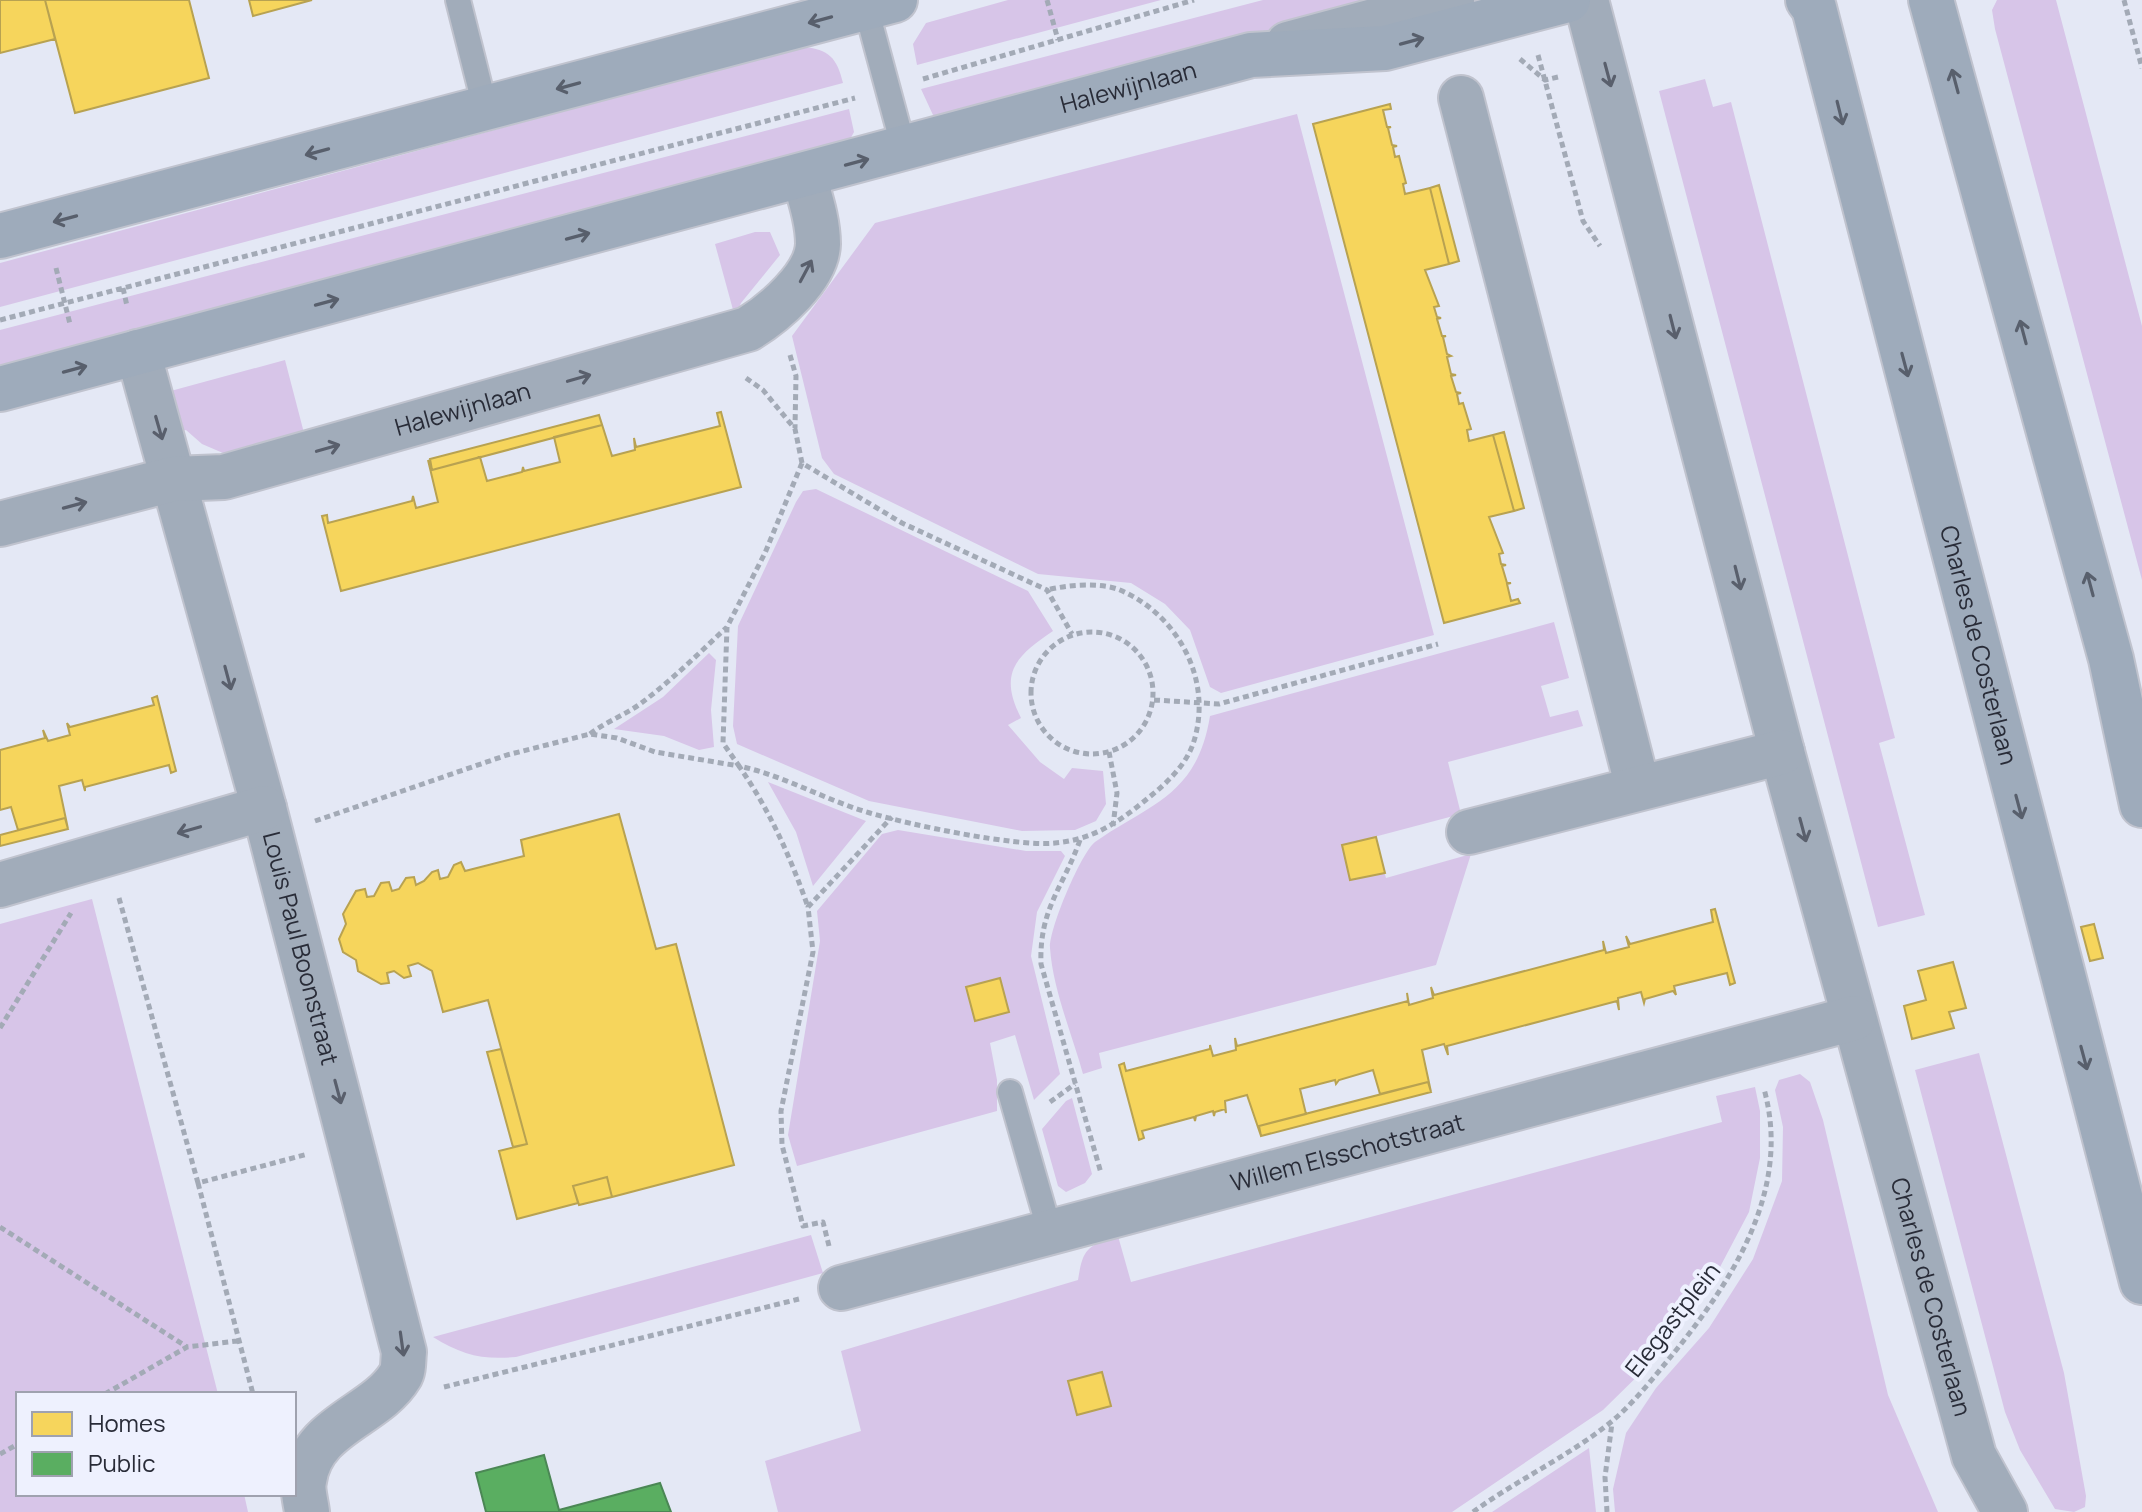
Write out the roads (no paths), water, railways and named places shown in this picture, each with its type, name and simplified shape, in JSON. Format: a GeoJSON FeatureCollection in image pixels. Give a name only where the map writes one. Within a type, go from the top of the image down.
{"type":"FeatureCollection","features":[{"type":"Feature","properties":{"kind":"main road"},"geometry":{"type":"LineString","coordinates":[[1251,55],[1385,48],[1568,0]]}},
{"type":"Feature","properties":{"kind":"main road"},"geometry":{"type":"LineString","coordinates":[[1931,0],[2111,659],[2142,805]]}},
{"type":"Feature","properties":{"kind":"main road","name":"Charles de Costerlaan"},"geometry":{"type":"LineString","coordinates":[[1811,3],[2142,1282]]}},
{"type":"Feature","properties":{"kind":"main road"},"geometry":{"type":"LineString","coordinates":[[0,236],[880,4]]}},
{"type":"Feature","properties":{"kind":"main road","name":"Halewijnlaan"},"geometry":{"type":"LineString","coordinates":[[0,389],[1251,55]]}},
{"type":"Feature","properties":{"kind":"street","name":"Halewijnlaan"},"geometry":{"type":"LineString","coordinates":[[1251,55],[1452,0]]}},
{"type":"Feature","properties":{"kind":"street","name":"Charles de Costerlaan"},"geometry":{"type":"LineString","coordinates":[[1586,0],[1782,752],[1974,1456],[2005,1512]]}},
{"type":"Feature","properties":{"kind":"street"},"geometry":{"type":"LineString","coordinates":[[1461,98],[1638,788]]}},
{"type":"Feature","properties":{"kind":"street","name":"Halewijnlaan"},"geometry":{"type":"LineString","coordinates":[[0,524],[173,479],[224,477],[748,329],[773,314],[799,286],[818,249],[817,226],[804,176]]}},
{"type":"Feature","properties":{"kind":"street","name":"Louis Paul Boonstraat"},"geometry":{"type":"LineString","coordinates":[[138,352],[267,820],[404,1352],[402,1374],[384,1395],[334,1428],[316,1453],[304,1480],[307,1512]]}},
{"type":"Feature","properties":{"kind":"street"},"geometry":{"type":"LineString","coordinates":[[2111,659],[2142,697]]}},
{"type":"Feature","properties":{"kind":"street"},"geometry":{"type":"LineString","coordinates":[[1469,832],[1782,752]]}},
{"type":"Feature","properties":{"kind":"street"},"geometry":{"type":"LineString","coordinates":[[0,885],[106,855],[267,820]]}},
{"type":"Feature","properties":{"kind":"street","name":"Willem Elsschotstraat"},"geometry":{"type":"LineString","coordinates":[[841,1288],[1854,1018]]}},
{"type":"Feature","properties":{"kind":"lane"},"geometry":{"type":"LineString","coordinates":[[458,0],[485,107]]}},
{"type":"Feature","properties":{"kind":"lane"},"geometry":{"type":"LineString","coordinates":[[880,4],[888,90],[904,149]]}},
{"type":"Feature","properties":{"kind":"lane"},"geometry":{"type":"LineString","coordinates":[[1010,1092],[1050,1232]]}}]}
